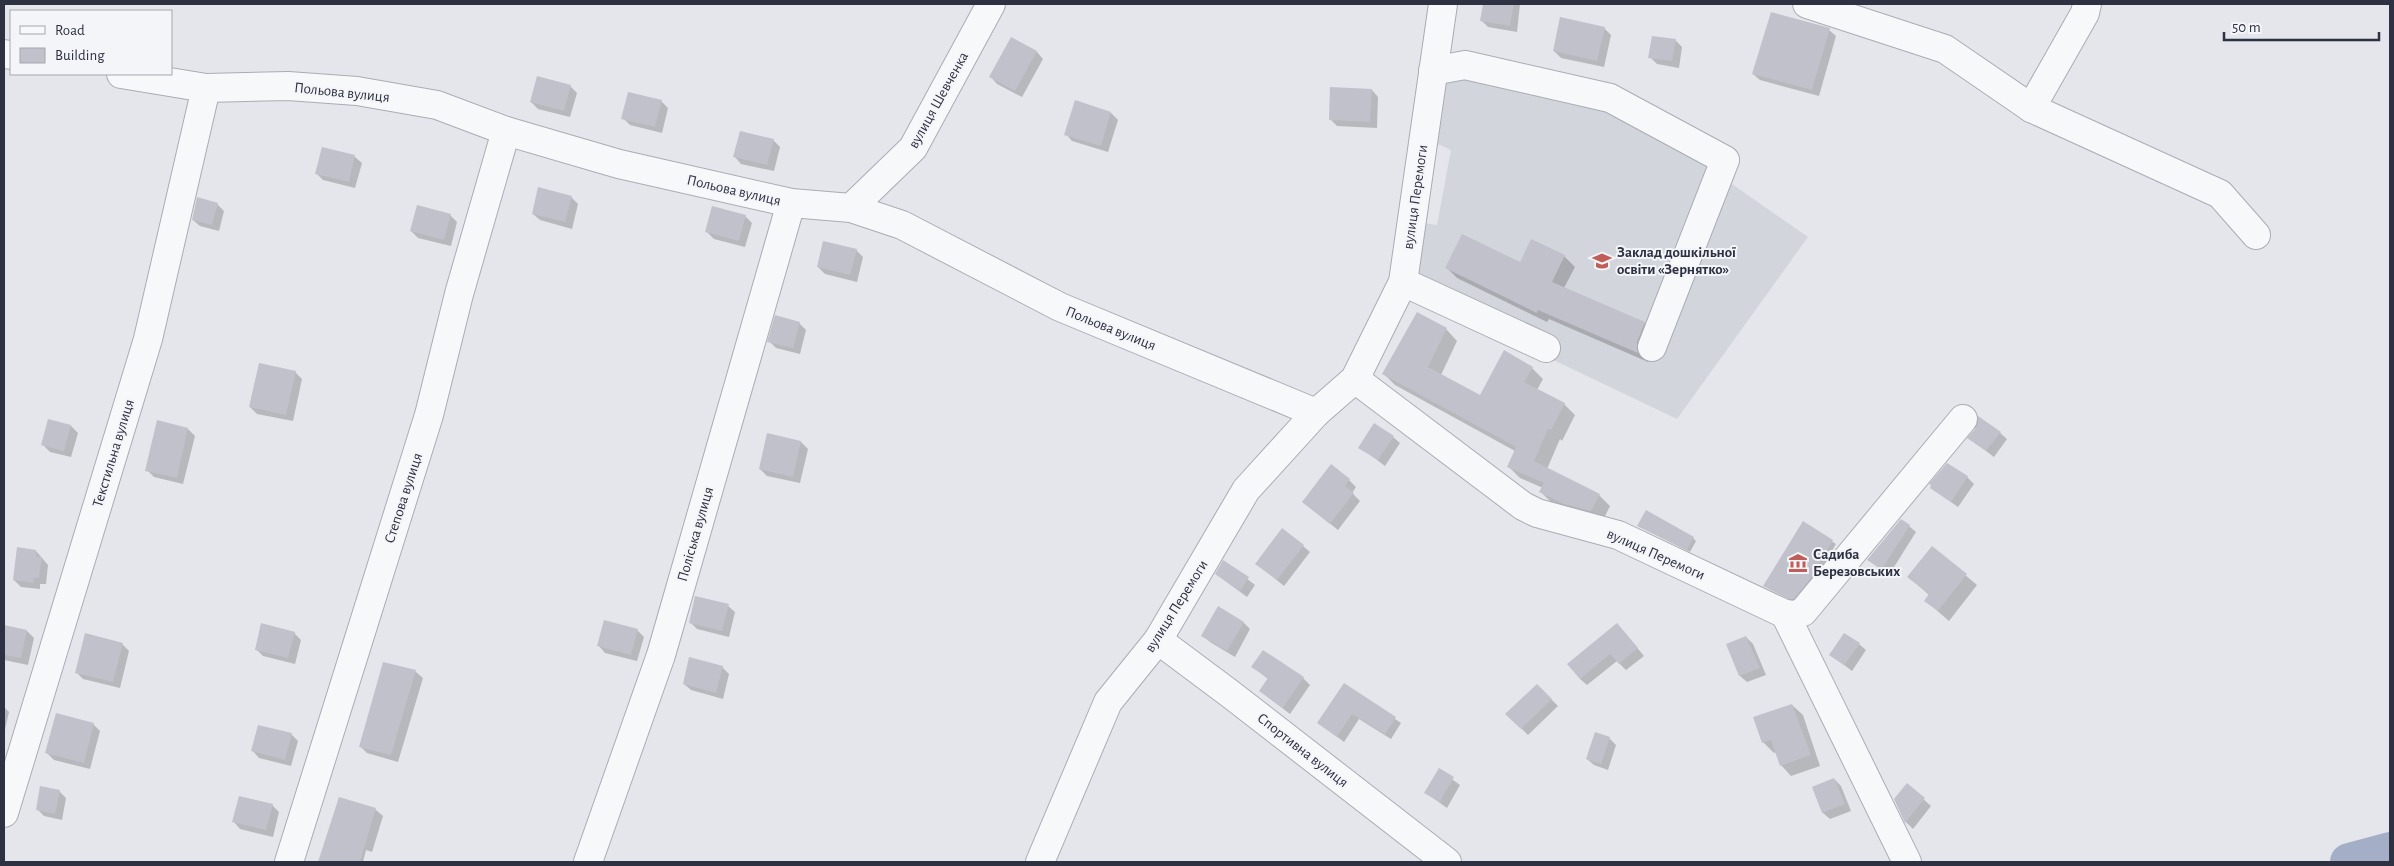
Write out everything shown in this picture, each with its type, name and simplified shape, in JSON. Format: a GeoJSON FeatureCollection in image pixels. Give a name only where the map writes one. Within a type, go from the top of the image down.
{"type":"FeatureCollection","features":[{"type":"Feature","properties":{"kind":"street","name":"вулиця Шевченка"},"geometry":{"type":"LineString","coordinates":[[851,208],[913,148],[991,4]]}},
{"type":"Feature","properties":{"kind":"street","name":"вулиця Перемоги"},"geometry":{"type":"LineString","coordinates":[[1040,862],[1108,702],[1158,640],[1246,490],[1316,414],[1355,379],[1402,282],[1443,4]]}},
{"type":"Feature","properties":{"kind":"street"},"geometry":{"type":"LineString","coordinates":[[1807,4],[1945,49],[2031,108],[2220,194],[2256,235]]}},
{"type":"Feature","properties":{"kind":"street"},"geometry":{"type":"LineString","coordinates":[[2031,108],[2085,13],[2087,4]]}},
{"type":"Feature","properties":{"kind":"street"},"geometry":{"type":"LineString","coordinates":[[1434,71],[1465,65],[1610,98],[1724,160],[1652,347]]}},
{"type":"Feature","properties":{"kind":"street","name":"Польова вулиця"},"geometry":{"type":"LineString","coordinates":[[127,75],[206,88],[288,86],[357,91],[437,105],[506,131],[619,164],[791,202],[851,208],[902,225],[1060,308],[1184,357],[1316,414]]}},
{"type":"Feature","properties":{"kind":"street","name":"Текстильна вулиця"},"geometry":{"type":"LineString","coordinates":[[4,813],[148,340],[206,88]]}},
{"type":"Feature","properties":{"kind":"street","name":"Степова вулиця"},"geometry":{"type":"LineString","coordinates":[[289,862],[429,415],[459,294],[506,131]]}},
{"type":"Feature","properties":{"kind":"street","name":"Поліська вулиця"},"geometry":{"type":"LineString","coordinates":[[588,862],[661,655],[791,202]]}},
{"type":"Feature","properties":{"kind":"street"},"geometry":{"type":"LineString","coordinates":[[1402,282],[1546,348]]}},
{"type":"Feature","properties":{"kind":"street","name":"вулиця Перемоги"},"geometry":{"type":"LineString","coordinates":[[1355,379],[1523,506],[1537,513],[1618,535],[1785,614]]}},
{"type":"Feature","properties":{"kind":"street"},"geometry":{"type":"LineString","coordinates":[[1785,614],[1794,616],[1803,612],[1963,419]]}},
{"type":"Feature","properties":{"kind":"street"},"geometry":{"type":"LineString","coordinates":[[1785,614],[1907,862]]}},
{"type":"Feature","properties":{"kind":"street","name":"Спортивна вулиця"},"geometry":{"type":"LineString","coordinates":[[1158,640],[1446,862]]}},
{"type":"Feature","properties":{"kind":"shaded area","name":"Заклад дошкільної освіти «Зернятко»"},"geometry":{"type":"Polygon","coordinates":[[[1466,72],[1609,105],[1719,175],[1808,237],[1677,419],[1409,291],[1418,222],[1437,225],[1451,150],[1431,141],[1443,79],[1466,72]]]}},
{"type":"Feature","properties":{"kind":"building"},"geometry":{"type":"Polygon","coordinates":[[[1483,4],[1514,4],[1510,26],[1480,21],[1483,4]]]}},
{"type":"Feature","properties":{"kind":"building"},"geometry":{"type":"Polygon","coordinates":[[[1771,12],[1830,28],[1812,90],[1752,74],[1771,12]]]}},
{"type":"Feature","properties":{"kind":"building"},"geometry":{"type":"Polygon","coordinates":[[[1560,17],[1605,27],[1597,61],[1553,51],[1560,17]]]}},
{"type":"Feature","properties":{"kind":"building"},"geometry":{"type":"Polygon","coordinates":[[[1652,36],[1676,39],[1672,61],[1648,58],[1652,36]]]}},
{"type":"Feature","properties":{"kind":"building"},"geometry":{"type":"Polygon","coordinates":[[[1011,37],[1037,51],[1015,91],[989,77],[1011,37]]]}},
{"type":"Feature","properties":{"kind":"building"},"geometry":{"type":"Polygon","coordinates":[[[537,76],[571,85],[564,111],[530,102],[537,76]]]}},
{"type":"Feature","properties":{"kind":"building"},"geometry":{"type":"Polygon","coordinates":[[[1330,87],[1372,89],[1370,122],[1329,120],[1330,87]]]}},
{"type":"Feature","properties":{"kind":"building"},"geometry":{"type":"Polygon","coordinates":[[[628,92],[662,100],[655,127],[621,119],[628,92]]]}},
{"type":"Feature","properties":{"kind":"building"},"geometry":{"type":"Polygon","coordinates":[[[1075,100],[1111,112],[1101,146],[1064,135],[1075,100]]]}},
{"type":"Feature","properties":{"kind":"building"},"geometry":{"type":"Polygon","coordinates":[[[740,131],[774,139],[767,165],[733,157],[740,131]]]}},
{"type":"Feature","properties":{"kind":"building"},"geometry":{"type":"Polygon","coordinates":[[[322,147],[355,155],[349,182],[315,174],[322,147]]]}},
{"type":"Feature","properties":{"kind":"building"},"geometry":{"type":"Polygon","coordinates":[[[538,187],[572,196],[565,222],[532,214],[538,187]]]}},
{"type":"Feature","properties":{"kind":"building"},"geometry":{"type":"Polygon","coordinates":[[[197,197],[218,203],[212,225],[192,220],[197,197]]]}},
{"type":"Feature","properties":{"kind":"building"},"geometry":{"type":"Polygon","coordinates":[[[417,205],[451,214],[444,240],[410,231],[417,205]]]}},
{"type":"Feature","properties":{"kind":"building"},"geometry":{"type":"Polygon","coordinates":[[[712,206],[746,215],[739,241],[705,232],[712,206]]]}},
{"type":"Feature","properties":{"kind":"building"},"geometry":{"type":"Polygon","coordinates":[[[1462,234],[1520,262],[1531,239],[1565,255],[1552,282],[1645,322],[1637,342],[1638,353],[1538,310],[1537,313],[1445,268],[1462,234]]]}},
{"type":"Feature","properties":{"kind":"building"},"geometry":{"type":"Polygon","coordinates":[[[823,241],[857,249],[850,275],[817,267],[823,241]]]}},
{"type":"Feature","properties":{"kind":"building"},"geometry":{"type":"Polygon","coordinates":[[[1417,312],[1447,328],[1428,367],[1480,395],[1504,350],[1533,367],[1524,382],[1565,403],[1551,430],[1548,429],[1534,461],[1600,494],[1591,511],[1564,504],[1539,492],[1544,483],[1507,467],[1516,447],[1382,374],[1417,312]]]}},
{"type":"Feature","properties":{"kind":"building"},"geometry":{"type":"Polygon","coordinates":[[[775,315],[800,322],[793,348],[767,342],[775,315]]]}},
{"type":"Feature","properties":{"kind":"building"},"geometry":{"type":"Polygon","coordinates":[[[259,363],[296,371],[286,415],[249,407],[259,363]]]}},
{"type":"Feature","properties":{"kind":"building"},"geometry":{"type":"Polygon","coordinates":[[[1978,416],[2001,432],[1986,451],[1967,438],[1975,429],[1978,416]]]}},
{"type":"Feature","properties":{"kind":"building"},"geometry":{"type":"Polygon","coordinates":[[[48,419],[71,425],[64,451],[41,445],[48,419]]]}},
{"type":"Feature","properties":{"kind":"building"},"geometry":{"type":"Polygon","coordinates":[[[157,420],[188,428],[177,478],[145,471],[157,420]]]}},
{"type":"Feature","properties":{"kind":"building"},"geometry":{"type":"Polygon","coordinates":[[[1374,423],[1394,436],[1378,460],[1358,448],[1374,423]]]}},
{"type":"Feature","properties":{"kind":"building"},"geometry":{"type":"Polygon","coordinates":[[[767,433],[801,441],[793,477],[759,469],[767,433]]]}},
{"type":"Feature","properties":{"kind":"building"},"geometry":{"type":"Polygon","coordinates":[[[1947,463],[1968,476],[1951,502],[1930,488],[1931,485],[1929,484],[1947,463]]]}},
{"type":"Feature","properties":{"kind":"building"},"geometry":{"type":"Polygon","coordinates":[[[1331,464],[1350,479],[1345,486],[1354,493],[1330,524],[1302,502],[1331,464]]]}},
{"type":"Feature","properties":{"kind":"building"},"geometry":{"type":"Polygon","coordinates":[[[1646,510],[1694,537],[1687,550],[1637,526],[1646,510]]]}},
{"type":"Feature","properties":{"kind":"building"},"geometry":{"type":"Polygon","coordinates":[[[1901,519],[1910,525],[1882,569],[1867,560],[1901,519]]]}},
{"type":"Feature","properties":{"kind":"building","name":"Садиба Березовських"},"geometry":{"type":"Polygon","coordinates":[[[1803,521],[1833,540],[1808,582],[1794,599],[1789,599],[1763,586],[1803,521]]]}},
{"type":"Feature","properties":{"kind":"building"},"geometry":{"type":"Polygon","coordinates":[[[1282,528],[1304,545],[1277,580],[1255,564],[1282,528]]]}},
{"type":"Feature","properties":{"kind":"building"},"geometry":{"type":"Polygon","coordinates":[[[1932,546],[1967,574],[1938,611],[1924,601],[1929,594],[1907,577],[1932,546]]]}},
{"type":"Feature","properties":{"kind":"building"},"geometry":{"type":"Polygon","coordinates":[[[17,547],[36,550],[36,556],[42,557],[39,578],[34,578],[33,583],[13,580],[17,547]]]}},
{"type":"Feature","properties":{"kind":"building"},"geometry":{"type":"Polygon","coordinates":[[[1223,560],[1249,577],[1240,591],[1215,574],[1223,560]]]}},
{"type":"Feature","properties":{"kind":"building"},"geometry":{"type":"Polygon","coordinates":[[[695,596],[729,604],[722,631],[689,623],[695,596]]]}},
{"type":"Feature","properties":{"kind":"building"},"geometry":{"type":"Polygon","coordinates":[[[1218,606],[1244,622],[1227,651],[1201,636],[1218,606]]]}},
{"type":"Feature","properties":{"kind":"building"},"geometry":{"type":"Polygon","coordinates":[[[604,620],[638,629],[631,655],[597,646],[604,620]]]}},
{"type":"Feature","properties":{"kind":"building"},"geometry":{"type":"Polygon","coordinates":[[[261,623],[295,632],[288,658],[255,650],[261,623]]]}},
{"type":"Feature","properties":{"kind":"building"},"geometry":{"type":"Polygon","coordinates":[[[1617,623],[1638,648],[1619,664],[1610,654],[1580,679],[1567,664],[1617,623]]]}},
{"type":"Feature","properties":{"kind":"building"},"geometry":{"type":"Polygon","coordinates":[[[4,625],[27,630],[21,658],[4,655],[4,625]]]}},
{"type":"Feature","properties":{"kind":"building"},"geometry":{"type":"Polygon","coordinates":[[[85,633],[123,643],[113,682],[75,673],[85,633]]]}},
{"type":"Feature","properties":{"kind":"building"},"geometry":{"type":"Polygon","coordinates":[[[1844,633],[1860,643],[1844,665],[1829,655],[1844,633]]]}},
{"type":"Feature","properties":{"kind":"building"},"geometry":{"type":"Polygon","coordinates":[[[1746,636],[1760,668],[1739,676],[1726,644],[1746,636]]]}},
{"type":"Feature","properties":{"kind":"building"},"geometry":{"type":"Polygon","coordinates":[[[1263,650],[1304,677],[1283,708],[1259,691],[1268,678],[1251,667],[1263,650]]]}},
{"type":"Feature","properties":{"kind":"building"},"geometry":{"type":"Polygon","coordinates":[[[689,657],[723,666],[716,693],[683,684],[689,657]]]}},
{"type":"Feature","properties":{"kind":"building"},"geometry":{"type":"Polygon","coordinates":[[[383,662],[416,670],[391,755],[359,747],[383,662]]]}},
{"type":"Feature","properties":{"kind":"building"},"geometry":{"type":"Polygon","coordinates":[[[1344,683],[1396,717],[1385,734],[1352,714],[1337,737],[1317,723],[1344,683]]]}},
{"type":"Feature","properties":{"kind":"building"},"geometry":{"type":"Polygon","coordinates":[[[1537,684],[1552,699],[1521,729],[1505,714],[1537,684]]]}},
{"type":"Feature","properties":{"kind":"building"},"geometry":{"type":"Polygon","coordinates":[[[1792,704],[1811,755],[1780,766],[1771,740],[1762,743],[1753,717],[1792,704]]]}},
{"type":"Feature","properties":{"kind":"building"},"geometry":{"type":"Polygon","coordinates":[[[56,713],[94,723],[84,763],[45,753],[56,713]]]}},
{"type":"Feature","properties":{"kind":"building"},"geometry":{"type":"Polygon","coordinates":[[[258,725],[292,733],[285,760],[251,751],[258,725]]]}},
{"type":"Feature","properties":{"kind":"building"},"geometry":{"type":"Polygon","coordinates":[[[1595,732],[1610,737],[1601,764],[1586,759],[1595,732]]]}},
{"type":"Feature","properties":{"kind":"building"},"geometry":{"type":"Polygon","coordinates":[[[1439,768],[1454,777],[1440,802],[1424,793],[1439,768]]]}},
{"type":"Feature","properties":{"kind":"building"},"geometry":{"type":"Polygon","coordinates":[[[1834,778],[1845,804],[1822,813],[1812,787],[1834,778]]]}},
{"type":"Feature","properties":{"kind":"building"},"geometry":{"type":"Polygon","coordinates":[[[1907,783],[1925,798],[1905,823],[1894,799],[1907,783]]]}},
{"type":"Feature","properties":{"kind":"building"},"geometry":{"type":"Polygon","coordinates":[[[40,786],[60,790],[55,814],[36,810],[40,786]]]}},
{"type":"Feature","properties":{"kind":"building"},"geometry":{"type":"Polygon","coordinates":[[[239,796],[273,804],[266,830],[232,822],[239,796]]]}},
{"type":"Feature","properties":{"kind":"building"},"geometry":{"type":"Polygon","coordinates":[[[339,797],[376,808],[360,862],[318,862],[339,797]]]}},
{"type":"Feature","properties":{"kind":"waterway"},"geometry":{"type":"LineString","coordinates":[[2349,862],[2390,851]]}},
{"type":"Feature","properties":{"kind":"place","name":"Заклад дошкільної освіти «Зернятко»"},"geometry":{"type":"Point","coordinates":[1602,261]}},
{"type":"Feature","properties":{"kind":"place","name":"Садиба Березовських"},"geometry":{"type":"Point","coordinates":[1798,563]}}]}
